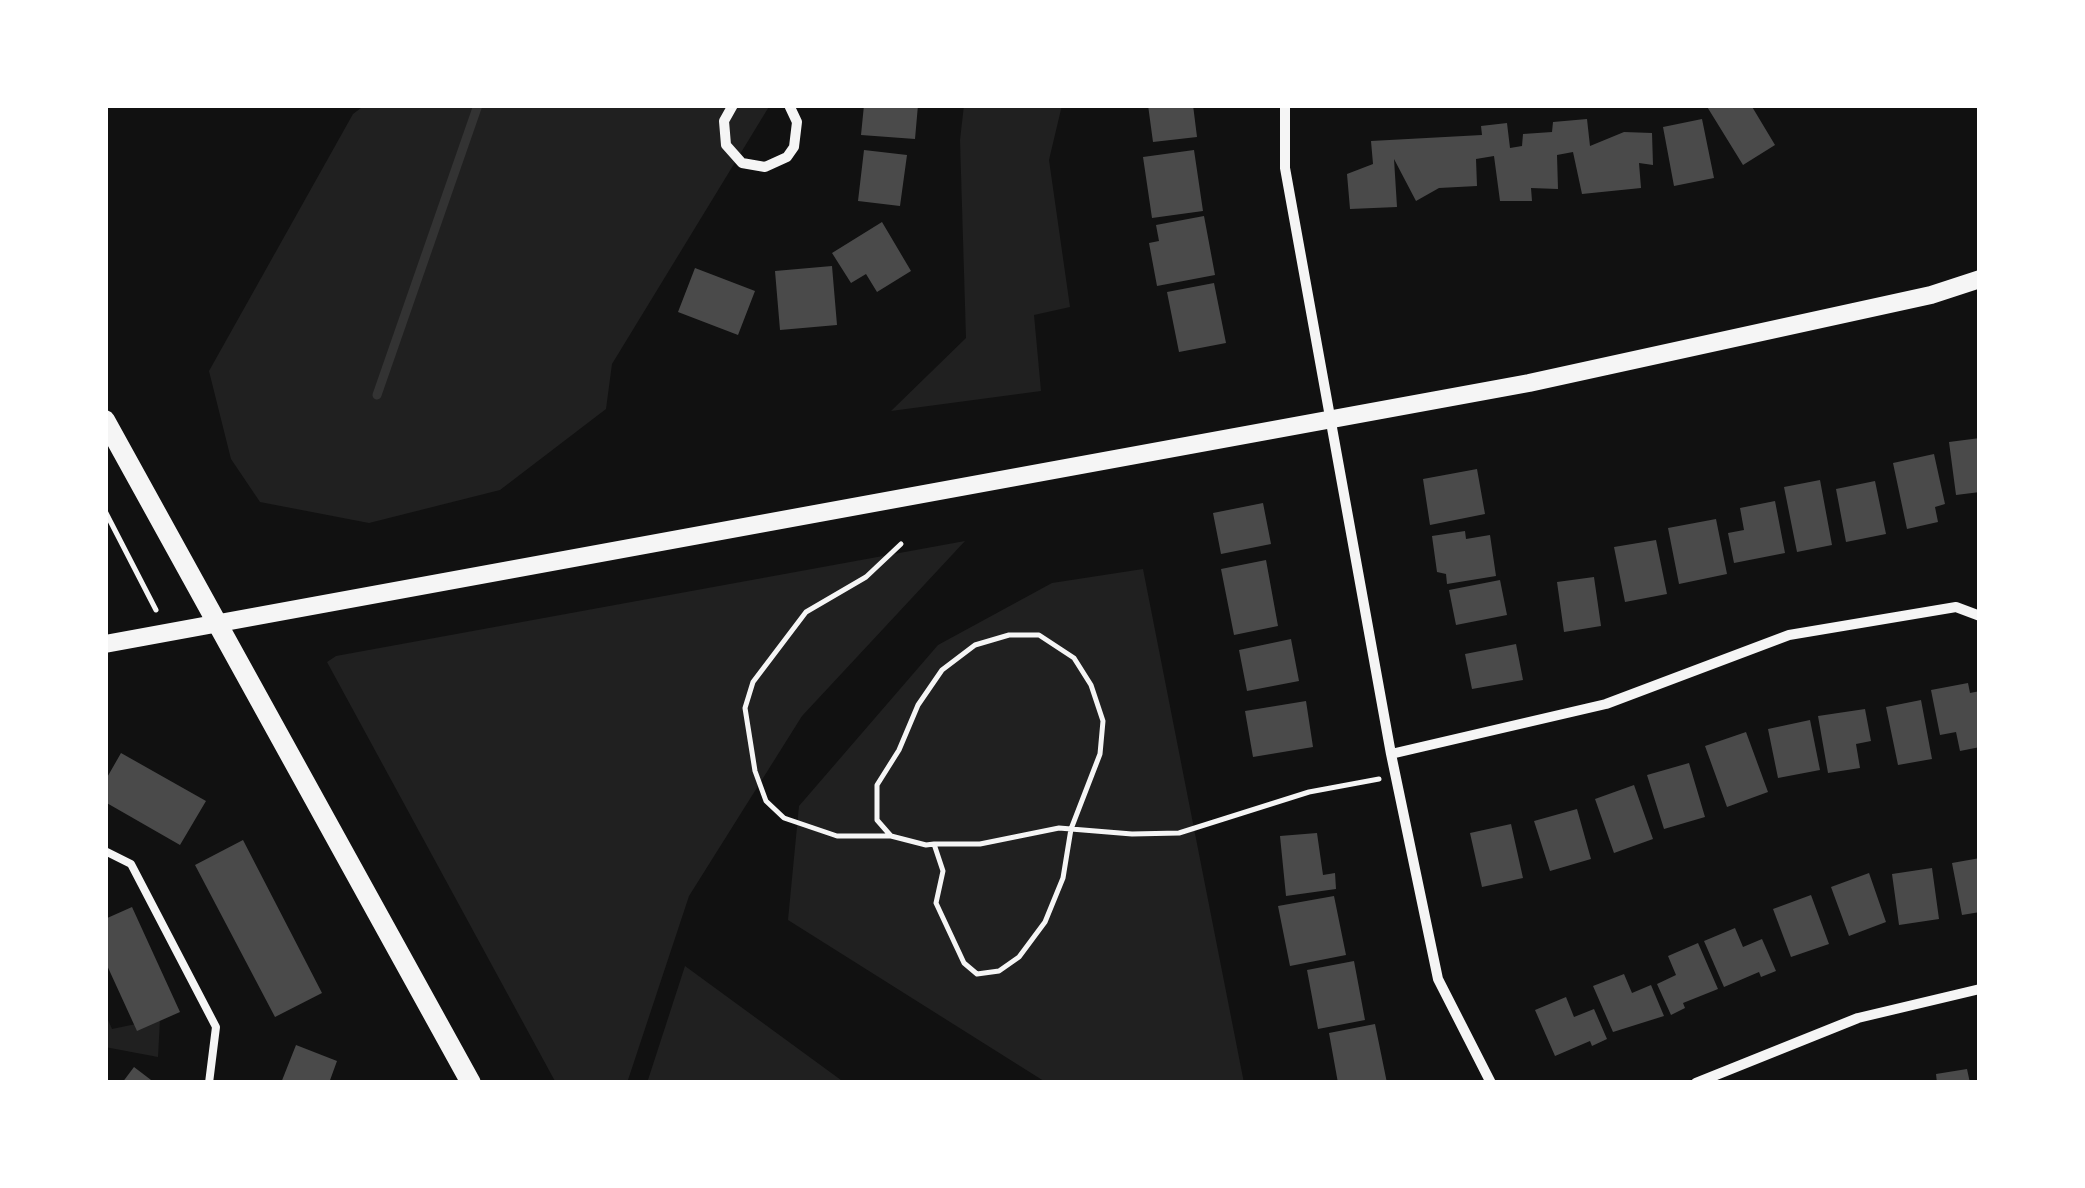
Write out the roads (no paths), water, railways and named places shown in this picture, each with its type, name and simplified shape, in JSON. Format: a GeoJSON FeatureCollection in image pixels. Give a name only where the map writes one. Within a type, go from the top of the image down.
{"type":"FeatureCollection","features":[{"type":"Feature","properties":{"kind":"main road"},"geometry":{"type":"LineString","coordinates":[[105,420],[470,1083]]}},
{"type":"Feature","properties":{"kind":"street"},"geometry":{"type":"LineString","coordinates":[[734,105],[724,122],[726,145],[742,162],[765,167],[787,157],[794,146],[798,122],[788,105]]}},
{"type":"Feature","properties":{"kind":"street"},"geometry":{"type":"LineString","coordinates":[[1286,105],[1285,168],[1395,776],[1438,980],[1490,1083]]}},
{"type":"Feature","properties":{"kind":"street"},"geometry":{"type":"LineString","coordinates":[[105,644],[1331,420],[1874,308],[1980,278]]}},
{"type":"Feature","properties":{"kind":"street"},"geometry":{"type":"LineString","coordinates":[[1391,754],[1606,704],[1789,636],[1956,607],[1980,616]]}},
{"type":"Feature","properties":{"kind":"street"},"geometry":{"type":"LineString","coordinates":[[1696,1083],[1858,1018],[1980,989]]}},
{"type":"Feature","properties":{"kind":"lane"},"geometry":{"type":"LineString","coordinates":[[105,851],[131,864],[216,1027],[210,1083]]}},
{"type":"Feature","properties":{"kind":"waterway"},"geometry":{"type":"LineString","coordinates":[[377,395],[478,105]]}}]}
